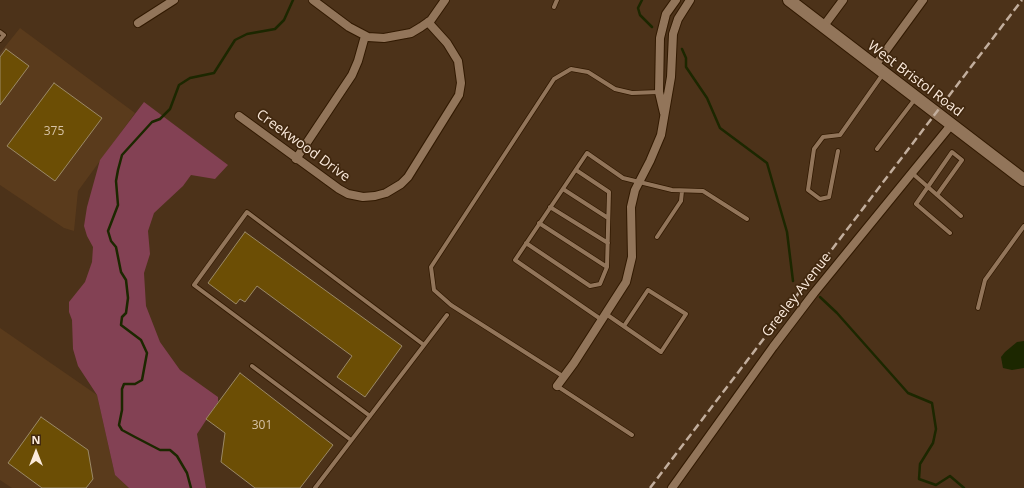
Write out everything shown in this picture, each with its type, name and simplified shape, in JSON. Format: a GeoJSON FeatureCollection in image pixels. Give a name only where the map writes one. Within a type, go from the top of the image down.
{"type":"FeatureCollection","features":[{"type":"Feature","properties":{"kind":"main road","name":"West Bristol Road"},"geometry":{"type":"LineString","coordinates":[[789,0],[879,71],[1024,180]]}},
{"type":"Feature","properties":{"kind":"street"},"geometry":{"type":"LineString","coordinates":[[138,23],[174,0]]}},
{"type":"Feature","properties":{"kind":"street"},"geometry":{"type":"LineString","coordinates":[[318,1],[349,27],[366,36],[384,38],[411,33],[428,22],[445,0]]}},
{"type":"Feature","properties":{"kind":"street"},"geometry":{"type":"LineString","coordinates":[[664,116],[660,92],[661,33],[666,14],[676,0]]}},
{"type":"Feature","properties":{"kind":"street"},"geometry":{"type":"LineString","coordinates":[[557,386],[623,288],[630,267],[631,207],[638,182],[658,146],[671,77],[673,34],[678,19],[690,0]]}},
{"type":"Feature","properties":{"kind":"street"},"geometry":{"type":"LineString","coordinates":[[823,27],[843,0]]}},
{"type":"Feature","properties":{"kind":"street"},"geometry":{"type":"LineString","coordinates":[[879,71],[923,0]]}},
{"type":"Feature","properties":{"kind":"street","name":"Creekwood Drive"},"geometry":{"type":"LineString","coordinates":[[239,116],[339,189],[355,196],[374,196],[386,193],[404,180],[456,102],[461,83],[460,72],[454,54],[447,43],[428,22]]}},
{"type":"Feature","properties":{"kind":"street"},"geometry":{"type":"LineString","coordinates":[[296,159],[352,75],[366,36]]}},
{"type":"Feature","properties":{"kind":"street","name":"Greeley Avenue"},"geometry":{"type":"LineString","coordinates":[[672,488],[773,347],[814,293],[951,125]]}},
{"type":"Feature","properties":{"kind":"lane"},"geometry":{"type":"LineString","coordinates":[[554,7],[557,0]]}},
{"type":"Feature","properties":{"kind":"lane"},"geometry":{"type":"LineString","coordinates":[[0,32],[4,35],[0,40]]}},
{"type":"Feature","properties":{"kind":"lane"},"geometry":{"type":"LineString","coordinates":[[564,377],[451,305],[434,290],[432,267],[554,79],[571,69],[588,72],[615,90],[632,93],[660,92]]}},
{"type":"Feature","properties":{"kind":"lane"},"geometry":{"type":"LineString","coordinates":[[838,151],[829,197],[820,200],[808,190],[814,149],[823,137],[840,135],[879,71]]}},
{"type":"Feature","properties":{"kind":"lane"},"geometry":{"type":"LineString","coordinates":[[878,149],[916,99]]}},
{"type":"Feature","properties":{"kind":"lane"},"geometry":{"type":"LineString","coordinates":[[937,195],[962,160],[952,152],[916,204],[950,233]]}},
{"type":"Feature","properties":{"kind":"lane"},"geometry":{"type":"LineString","coordinates":[[624,326],[648,290],[686,314],[661,352],[624,326],[604,317],[515,260],[587,153],[623,178],[672,190],[703,191],[747,219]]}},
{"type":"Feature","properties":{"kind":"lane"},"geometry":{"type":"LineString","coordinates":[[526,243],[590,286],[600,284],[607,267],[609,192],[576,170]]}},
{"type":"Feature","properties":{"kind":"lane"},"geometry":{"type":"LineString","coordinates":[[912,173],[961,216]]}},
{"type":"Feature","properties":{"kind":"lane"},"geometry":{"type":"LineString","coordinates":[[563,189],[608,218]]}},
{"type":"Feature","properties":{"kind":"lane"},"geometry":{"type":"LineString","coordinates":[[657,237],[681,201],[682,190]]}},
{"type":"Feature","properties":{"kind":"lane"},"geometry":{"type":"LineString","coordinates":[[550,207],[608,243]]}},
{"type":"Feature","properties":{"kind":"lane"},"geometry":{"type":"LineString","coordinates":[[370,416],[194,285],[247,212],[424,345]]}},
{"type":"Feature","properties":{"kind":"lane"},"geometry":{"type":"LineString","coordinates":[[539,223],[607,267]]}},
{"type":"Feature","properties":{"kind":"lane"},"geometry":{"type":"LineString","coordinates":[[978,308],[985,280],[1024,226]]}},
{"type":"Feature","properties":{"kind":"lane"},"geometry":{"type":"LineString","coordinates":[[315,488],[447,315]]}},
{"type":"Feature","properties":{"kind":"lane"},"geometry":{"type":"LineString","coordinates":[[252,366],[351,440]]}},
{"type":"Feature","properties":{"kind":"lane"},"geometry":{"type":"LineString","coordinates":[[557,386],[632,436]]}},
{"type":"Feature","properties":{"kind":"shaded area"},"geometry":{"type":"Polygon","coordinates":[[[20,28],[135,113],[78,191],[74,231],[64,228],[0,185],[0,53],[20,28]]]}},
{"type":"Feature","properties":{"kind":"shaded area"},"geometry":{"type":"Polygon","coordinates":[[[144,102],[228,165],[215,179],[191,175],[183,186],[154,213],[148,231],[150,254],[144,273],[146,306],[160,342],[180,370],[218,397],[218,402],[197,434],[206,488],[129,488],[115,475],[97,395],[78,366],[73,349],[72,320],[69,312],[69,302],[85,282],[92,262],[93,247],[84,226],[87,207],[100,160],[144,102]]]}},
{"type":"Feature","properties":{"kind":"shaded area"},"geometry":{"type":"Polygon","coordinates":[[[0,328],[97,395],[115,475],[129,488],[12,488],[0,480],[0,328]]]}},
{"type":"Feature","properties":{"kind":"shaded area"},"geometry":{"type":"Polygon","coordinates":[[[1024,341],[1024,368],[1012,370],[1003,368],[1001,357],[1017,342],[1024,341]]]}},
{"type":"Feature","properties":{"kind":"building"},"geometry":{"type":"Polygon","coordinates":[[[6,49],[29,66],[0,105],[0,57],[6,49]]]}},
{"type":"Feature","properties":{"kind":"building"},"geometry":{"type":"Polygon","coordinates":[[[54,83],[102,118],[55,181],[7,146],[54,83]]]}},
{"type":"Feature","properties":{"kind":"building"},"geometry":{"type":"Polygon","coordinates":[[[245,232],[402,346],[365,397],[337,377],[352,356],[257,286],[245,302],[240,299],[236,304],[208,283],[245,232]]]}},
{"type":"Feature","properties":{"kind":"building"},"geometry":{"type":"Polygon","coordinates":[[[240,373],[333,445],[300,488],[255,488],[221,462],[225,433],[206,419],[240,373]]]}},
{"type":"Feature","properties":{"kind":"building"},"geometry":{"type":"Polygon","coordinates":[[[41,417],[88,450],[93,479],[86,488],[42,488],[8,463],[41,417]]]}},
{"type":"Feature","properties":{"kind":"waterway"},"geometry":{"type":"LineString","coordinates":[[191,488],[187,473],[177,456],[170,450],[160,450],[135,437],[122,430],[119,425],[122,410],[122,389],[124,384],[135,384],[142,380],[147,353],[141,340],[121,325],[122,317],[126,313],[128,298],[126,280],[121,272],[116,247],[111,241],[108,231],[118,205],[116,181],[118,170],[122,155],[152,122],[160,119],[170,109],[179,85],[190,78],[214,73],[235,40],[247,34],[275,29],[284,20],[293,0]]}},
{"type":"Feature","properties":{"kind":"waterway"},"geometry":{"type":"LineString","coordinates":[[642,0],[638,8],[640,15],[652,27]]}},
{"type":"Feature","properties":{"kind":"waterway"},"geometry":{"type":"LineString","coordinates":[[682,49],[686,58],[686,67],[707,98],[720,128],[767,163],[787,232],[793,281]]}},
{"type":"Feature","properties":{"kind":"waterway"},"geometry":{"type":"LineString","coordinates":[[820,297],[837,313],[908,393],[932,403],[936,429],[933,443],[920,464],[919,479],[936,485],[950,476],[964,488]]}},
{"type":"Feature","properties":{"kind":"railway"},"geometry":{"type":"LineString","coordinates":[[650,488],[1022,0]]}}]}
